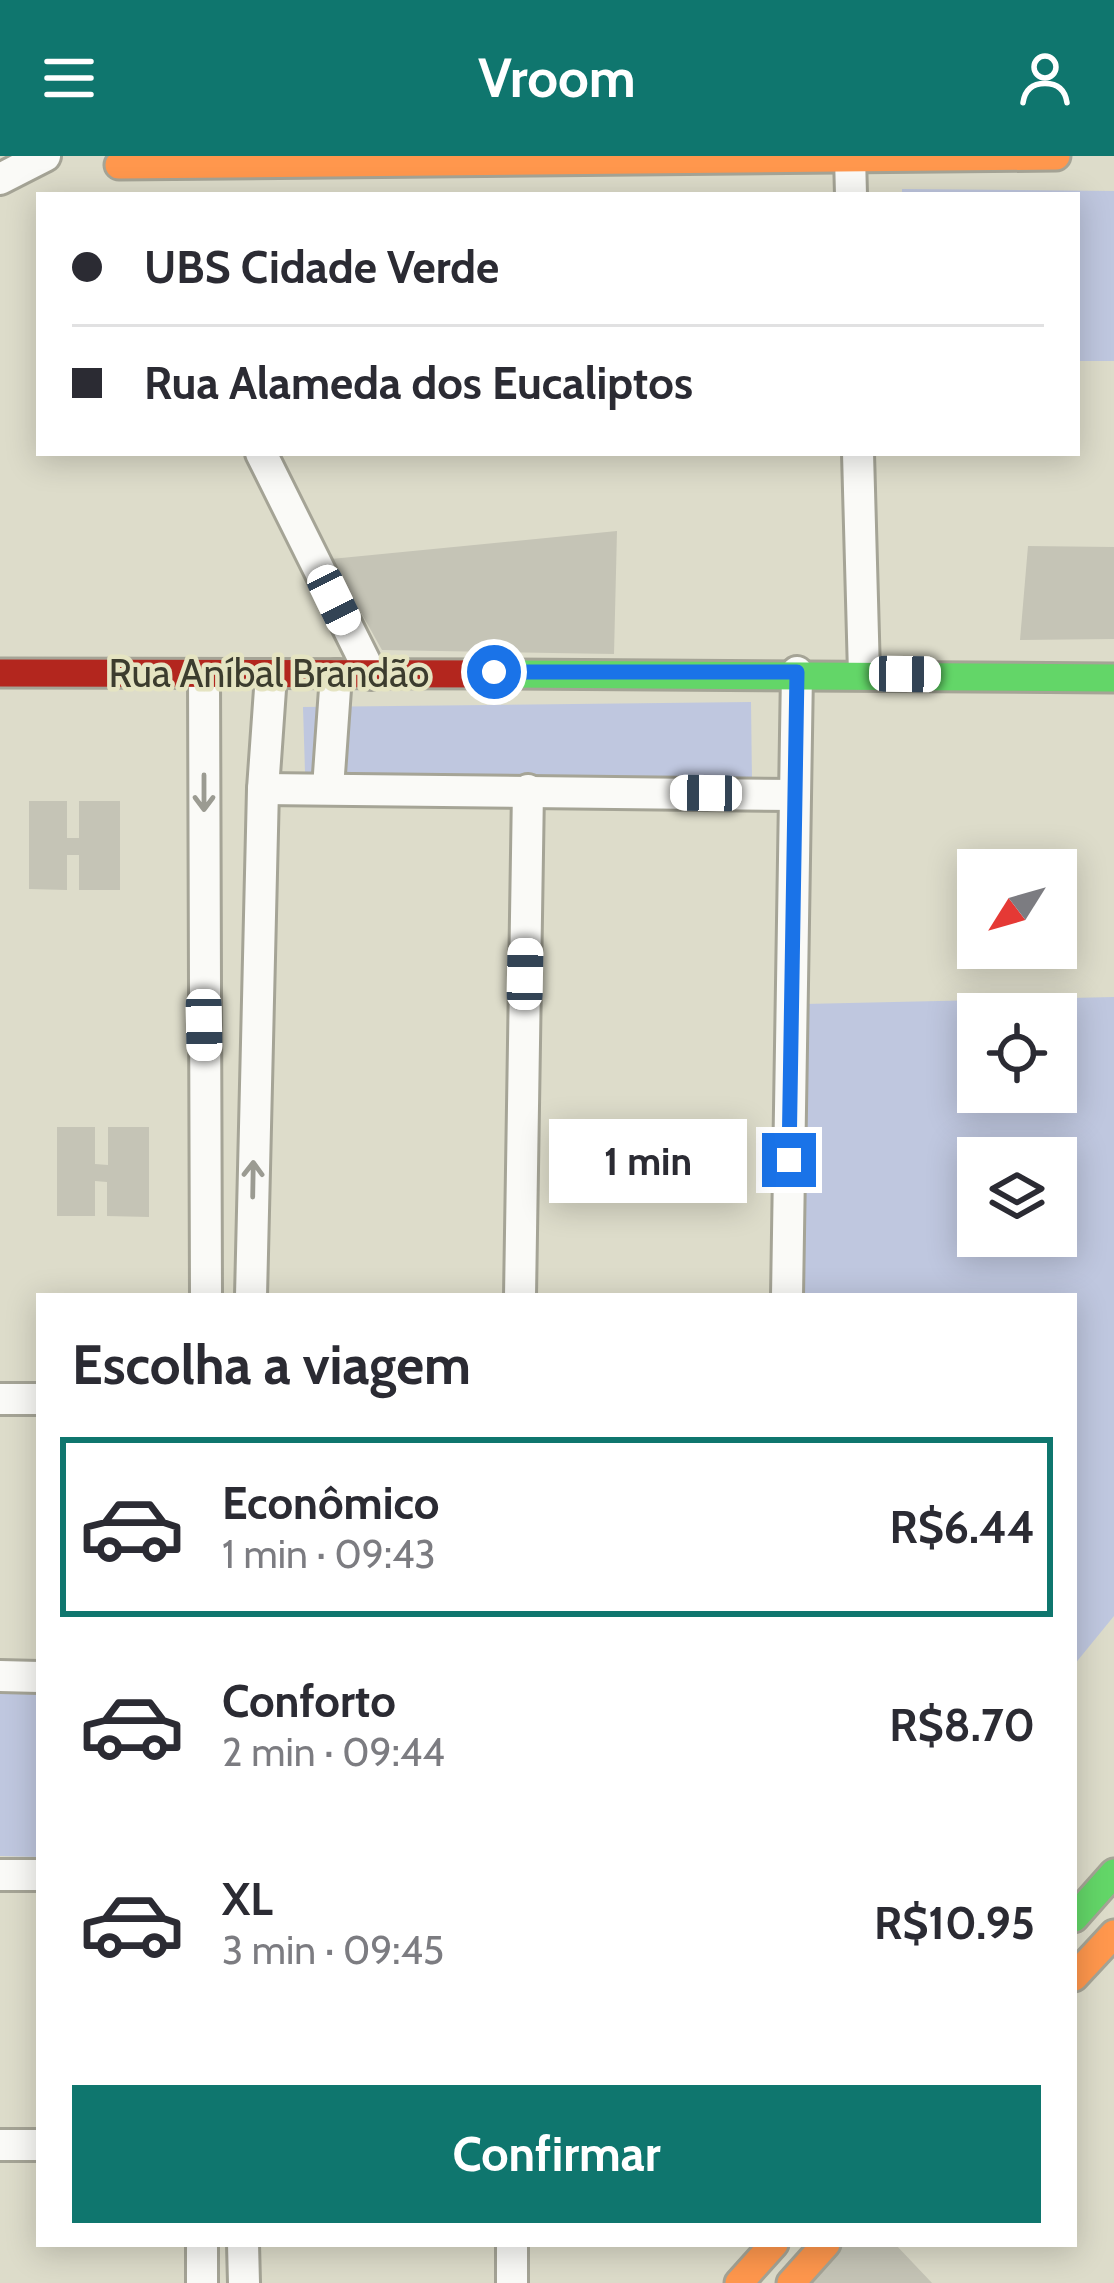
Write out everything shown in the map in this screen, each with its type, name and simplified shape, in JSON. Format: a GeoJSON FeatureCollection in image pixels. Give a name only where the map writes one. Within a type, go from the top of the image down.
{"type":"FeatureCollection","features":[{"type":"Feature","properties":{"kind":"street"},"geometry":{"type":"LineString","coordinates":[[0,179],[45,156]]}},
{"type":"Feature","properties":{"kind":"street"},"geometry":{"type":"LineString","coordinates":[[132,192],[117,161],[1056,156]]}},
{"type":"Feature","properties":{"kind":"street"},"geometry":{"type":"LineString","coordinates":[[850,157],[851,192]]}},
{"type":"Feature","properties":{"kind":"street"},"geometry":{"type":"LineString","coordinates":[[262,456],[371,674]]}},
{"type":"Feature","properties":{"kind":"street"},"geometry":{"type":"LineString","coordinates":[[858,456],[864,673]]}},
{"type":"Feature","properties":{"kind":"street","name":"Rua Aníbal Brandão"},"geometry":{"type":"LineString","coordinates":[[4,666],[204,676],[797,672],[1114,678]]}},
{"type":"Feature","properties":{"kind":"street"},"geometry":{"type":"LineString","coordinates":[[787,1293],[797,672]]}},
{"type":"Feature","properties":{"kind":"street"},"geometry":{"type":"LineString","coordinates":[[328,788],[336,674]]}},
{"type":"Feature","properties":{"kind":"street"},"geometry":{"type":"LineString","coordinates":[[250,1293],[263,789],[271,675]]}},
{"type":"Feature","properties":{"kind":"street"},"geometry":{"type":"LineString","coordinates":[[204,676],[206,1293]]}},
{"type":"Feature","properties":{"kind":"street"},"geometry":{"type":"LineString","coordinates":[[263,789],[795,795]]}},
{"type":"Feature","properties":{"kind":"street"},"geometry":{"type":"LineString","coordinates":[[520,1293],[528,790]]}},
{"type":"Feature","properties":{"kind":"street"},"geometry":{"type":"LineString","coordinates":[[0,1399],[36,1399]]}},
{"type":"Feature","properties":{"kind":"street"},"geometry":{"type":"LineString","coordinates":[[0,1676],[36,1677]]}},
{"type":"Feature","properties":{"kind":"street"},"geometry":{"type":"LineString","coordinates":[[1077,1915],[1114,1874]]}},
{"type":"Feature","properties":{"kind":"street"},"geometry":{"type":"LineString","coordinates":[[0,1875],[36,1875]]}},
{"type":"Feature","properties":{"kind":"street"},"geometry":{"type":"LineString","coordinates":[[1077,1974],[1114,1934]]}},
{"type":"Feature","properties":{"kind":"street"},"geometry":{"type":"LineString","coordinates":[[0,2145],[36,2145]]}},
{"type":"Feature","properties":{"kind":"street"},"geometry":{"type":"LineString","coordinates":[[202,2247],[202,2283]]}},
{"type":"Feature","properties":{"kind":"street"},"geometry":{"type":"LineString","coordinates":[[243,2247],[244,2283]]}},
{"type":"Feature","properties":{"kind":"street"},"geometry":{"type":"LineString","coordinates":[[512,2247],[512,2283]]}},
{"type":"Feature","properties":{"kind":"street"},"geometry":{"type":"LineString","coordinates":[[739,2283],[771,2247]]}},
{"type":"Feature","properties":{"kind":"street"},"geometry":{"type":"LineString","coordinates":[[791,2283],[823,2247]]}},
{"type":"Feature","properties":{"kind":"shaded area"},"geometry":{"type":"Polygon","coordinates":[[[1114,191],[1114,361],[1080,361],[1080,192],[902,192],[1114,191]]]}},
{"type":"Feature","properties":{"kind":"shaded area"},"geometry":{"type":"Polygon","coordinates":[[[751,702],[752,782],[305,772],[303,707],[751,702]]]}},
{"type":"Feature","properties":{"kind":"shaded area"},"geometry":{"type":"Polygon","coordinates":[[[1114,997],[1114,1616],[1077,1661],[1077,1293],[802,1293],[804,1004],[957,1001],[957,1113],[1077,1113],[1077,998],[1114,997]]]}},
{"type":"Feature","properties":{"kind":"shaded area"},"geometry":{"type":"Polygon","coordinates":[[[0,1694],[36,1694],[36,1857],[0,1856],[0,1694]]]}},
{"type":"Feature","properties":{"kind":"building"},"geometry":{"type":"Polygon","coordinates":[[[617,531],[614,654],[382,650],[331,559],[617,531]]]}},
{"type":"Feature","properties":{"kind":"building"},"geometry":{"type":"Polygon","coordinates":[[[1028,546],[1114,547],[1114,639],[1020,640],[1028,546]]]}},
{"type":"Feature","properties":{"kind":"building"},"geometry":{"type":"Polygon","coordinates":[[[29,801],[67,801],[67,838],[79,838],[79,801],[120,801],[120,890],[79,890],[79,855],[67,855],[67,890],[29,889],[29,801]]]}},
{"type":"Feature","properties":{"kind":"building"},"geometry":{"type":"Polygon","coordinates":[[[57,1127],[95,1127],[95,1164],[108,1165],[108,1127],[149,1127],[149,1217],[107,1216],[107,1182],[95,1181],[95,1216],[57,1216],[57,1127]]]}},
{"type":"Feature","properties":{"kind":"building"},"geometry":{"type":"Polygon","coordinates":[[[841,2247],[898,2247],[932,2283],[809,2283],[841,2247]]]}},
{"type":"Feature","properties":{"kind":"traffic: fast"},"geometry":{"type":"LineString","coordinates":[[512,674],[1114,678]]}},
{"type":"Feature","properties":{"kind":"traffic: fast"},"geometry":{"type":"LineString","coordinates":[[1077,1915],[1114,1873]]}},
{"type":"Feature","properties":{"kind":"traffic: slow"},"geometry":{"type":"LineString","coordinates":[[119,165],[1056,156]]}},
{"type":"Feature","properties":{"kind":"traffic: slow"},"geometry":{"type":"LineString","coordinates":[[1077,1974],[1114,1934]]}},
{"type":"Feature","properties":{"kind":"traffic: slow"},"geometry":{"type":"LineString","coordinates":[[739,2283],[771,2247]]}},
{"type":"Feature","properties":{"kind":"traffic: slow"},"geometry":{"type":"LineString","coordinates":[[791,2283],[823,2247]]}},
{"type":"Feature","properties":{"kind":"traffic: jam"},"geometry":{"type":"LineString","coordinates":[[0,673],[512,674]]}},
{"type":"Feature","properties":{"kind":"route"},"geometry":{"type":"LineString","coordinates":[[494,672],[797,672],[789,1160]]}}]}
